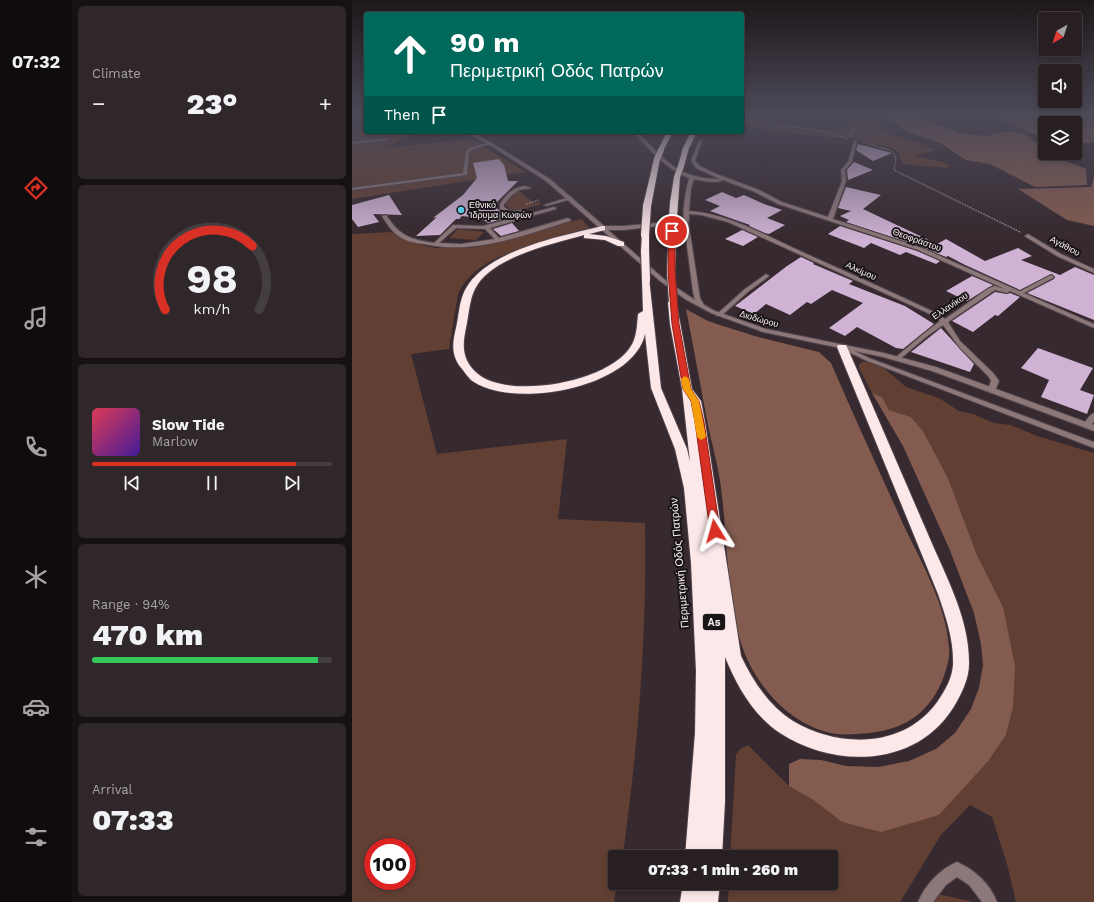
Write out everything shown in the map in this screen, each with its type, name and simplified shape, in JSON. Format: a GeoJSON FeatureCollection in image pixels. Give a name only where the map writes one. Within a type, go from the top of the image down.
{"type":"FeatureCollection","features":[{"type":"Feature","properties":{"kind":"highway","name":"Περιμετρική Οδός Πατρών"},"geometry":{"type":"LineString","coordinates":[[659,156],[647,206],[645,235],[646,296],[656,388],[681,449],[690,488],[698,563],[704,671],[704,733],[696,850]]}},
{"type":"Feature","properties":{"kind":"highway","name":"Α5"},"geometry":{"type":"LineString","coordinates":[[684,156],[674,203],[671,271],[675,324],[687,389],[711,580],[718,669],[716,794],[712,850]]}},
{"type":"Feature","properties":{"kind":"highway"},"geometry":{"type":"LineString","coordinates":[[602,228],[510,257],[484,273],[472,285],[466,299],[458,344],[458,354],[465,369],[474,377],[499,387],[535,390],[564,387],[599,376],[621,363],[634,350],[640,335],[646,296]]}},
{"type":"Feature","properties":{"kind":"highway"},"geometry":{"type":"LineString","coordinates":[[564,239],[585,236],[599,237],[613,240],[621,244]]}},
{"type":"Feature","properties":{"kind":"highway"},"geometry":{"type":"LineString","coordinates":[[687,389],[695,401],[699,422],[733,657],[746,686],[775,718],[790,730],[817,743],[850,748],[878,748],[890,745],[914,737],[934,720],[942,710],[954,691],[958,679],[961,667],[961,642],[940,580],[842,347]]}},
{"type":"Feature","properties":{"kind":"highway"},"geometry":{"type":"LineString","coordinates":[[690,902],[692,890]]}},
{"type":"Feature","properties":{"kind":"highway"},"geometry":{"type":"LineString","coordinates":[[708,902],[709,890]]}},
{"type":"Feature","properties":{"kind":"street"},"geometry":{"type":"LineString","coordinates":[[352,189],[465,174],[467,156]]}},
{"type":"Feature","properties":{"kind":"street","name":"Διοδώρου"},"geometry":{"type":"LineString","coordinates":[[510,156],[538,173],[570,198],[662,280],[703,307],[719,315],[765,331],[898,358],[992,389],[1090,427]]}},
{"type":"Feature","properties":{"kind":"street"},"geometry":{"type":"LineString","coordinates":[[662,156],[677,170],[692,177],[730,181]]}},
{"type":"Feature","properties":{"kind":"street","name":"Θεοφράστου"},"geometry":{"type":"LineString","coordinates":[[694,156],[692,161],[694,164],[712,174],[798,210],[920,249],[1094,326]]}},
{"type":"Feature","properties":{"kind":"street"},"geometry":{"type":"LineString","coordinates":[[830,219],[844,181],[843,170],[850,162],[852,156]]}},
{"type":"Feature","properties":{"kind":"street"},"geometry":{"type":"LineString","coordinates":[[692,177],[686,212],[686,221],[697,298],[703,307]]}},
{"type":"Feature","properties":{"kind":"street"},"geometry":{"type":"LineString","coordinates":[[529,188],[525,187],[514,191],[502,203],[502,207],[508,212],[516,213],[570,198]]}},
{"type":"Feature","properties":{"kind":"street"},"geometry":{"type":"LineString","coordinates":[[434,245],[453,227],[486,227],[554,208]]}},
{"type":"Feature","properties":{"kind":"street","name":"Αλκίμου"},"geometry":{"type":"LineString","coordinates":[[686,212],[704,212],[742,226],[797,253],[936,315],[944,322],[958,343],[993,378],[995,382],[992,389]]}},
{"type":"Feature","properties":{"kind":"street"},"geometry":{"type":"LineString","coordinates":[[384,216],[396,232],[412,240],[434,245],[465,246],[499,240],[568,220]]}},
{"type":"Feature","properties":{"kind":"street"},"geometry":{"type":"LineString","coordinates":[[602,228],[624,228],[686,221]]}},
{"type":"Feature","properties":{"kind":"street"},"geometry":{"type":"LineString","coordinates":[[486,227],[499,240]]}},
{"type":"Feature","properties":{"kind":"street","name":"Αγάθιου"},"geometry":{"type":"LineString","coordinates":[[1028,236],[1059,255],[1094,271]]}},
{"type":"Feature","properties":{"kind":"street"},"geometry":{"type":"LineString","coordinates":[[719,315],[766,276]]}},
{"type":"Feature","properties":{"kind":"street"},"geometry":{"type":"LineString","coordinates":[[1020,293],[1051,277]]}},
{"type":"Feature","properties":{"kind":"street","name":"Ελλανίκου"},"geometry":{"type":"LineString","coordinates":[[898,358],[917,341],[991,289],[995,288],[1020,293]]}},
{"type":"Feature","properties":{"kind":"street"},"geometry":{"type":"LineString","coordinates":[[842,347],[867,359],[1094,445]]}},
{"type":"Feature","properties":{"kind":"street"},"geometry":{"type":"LineString","coordinates":[[1090,427],[1094,416]]}},
{"type":"Feature","properties":{"kind":"street"},"geometry":{"type":"LineString","coordinates":[[925,902],[941,880],[957,869],[974,880],[990,902]]}},
{"type":"Feature","properties":{"kind":"path"},"geometry":{"type":"LineString","coordinates":[[895,156],[896,162],[894,170],[899,174],[1028,236]]}},
{"type":"Feature","properties":{"kind":"shaded area"},"geometry":{"type":"Polygon","coordinates":[[[352,156],[499,156],[526,172],[352,199],[352,156]]]}},
{"type":"Feature","properties":{"kind":"shaded area"},"geometry":{"type":"Polygon","coordinates":[[[899,156],[915,156],[949,165],[948,168],[902,164],[899,156]]]}},
{"type":"Feature","properties":{"kind":"shaded area"},"geometry":{"type":"Polygon","coordinates":[[[960,156],[1038,156],[1038,160],[1063,160],[1086,169],[1087,185],[1035,187],[990,164],[966,160],[960,156]]]}},
{"type":"Feature","properties":{"kind":"shaded area"},"geometry":{"type":"Polygon","coordinates":[[[1094,177],[1094,226],[1067,220],[1018,189],[1091,187],[1094,177]]]}},
{"type":"Feature","properties":{"kind":"shaded area"},"geometry":{"type":"Polygon","coordinates":[[[518,190],[534,203],[540,202],[542,204],[512,211],[505,204],[518,190]]]}},
{"type":"Feature","properties":{"kind":"shaded area"},"geometry":{"type":"Polygon","coordinates":[[[581,219],[590,228],[503,255],[476,271],[466,281],[458,294],[449,349],[411,354],[437,454],[567,439],[558,519],[645,523],[645,603],[641,682],[634,761],[623,850],[608,850],[608,890],[616,890],[614,902],[352,902],[352,234],[392,232],[401,238],[425,246],[437,248],[469,248],[489,245],[581,219]]]}},
{"type":"Feature","properties":{"kind":"shaded area"},"geometry":{"type":"Polygon","coordinates":[[[458,229],[484,232],[476,240],[449,238],[458,229]]]}},
{"type":"Feature","properties":{"kind":"shaded area"},"geometry":{"type":"Polygon","coordinates":[[[686,309],[708,321],[723,326],[758,337],[819,352],[831,363],[903,524],[925,569],[944,617],[949,659],[944,676],[939,689],[932,700],[924,709],[906,723],[882,731],[869,733],[836,734],[822,731],[785,710],[765,689],[750,665],[742,647],[733,605],[720,480],[686,309]]]}},
{"type":"Feature","properties":{"kind":"shaded area"},"geometry":{"type":"Polygon","coordinates":[[[862,362],[869,362],[884,368],[906,387],[939,398],[959,411],[973,414],[994,423],[1011,425],[1037,436],[1094,453],[1094,902],[1016,902],[1007,864],[992,817],[970,805],[941,835],[900,902],[728,902],[729,890],[838,890],[838,850],[730,850],[736,755],[740,749],[748,745],[789,786],[815,801],[989,760],[1006,735],[1013,707],[1003,607],[977,555],[948,478],[923,431],[911,417],[889,410],[882,397],[872,393],[859,368],[859,364],[862,362]]]}},
{"type":"Feature","properties":{"kind":"shaded area"},"geometry":{"type":"Polygon","coordinates":[[[872,393],[882,397],[889,410],[911,417],[923,431],[948,478],[977,555],[1003,607],[1015,666],[1013,707],[1006,735],[989,760],[939,815],[881,832],[842,822],[815,801],[789,786],[789,764],[800,759],[821,760],[846,766],[878,767],[909,761],[936,749],[955,733],[971,709],[979,688],[983,665],[981,644],[974,613],[949,548],[903,446],[872,393]]]}},
{"type":"Feature","properties":{"kind":"shaded area"},"geometry":{"type":"Polygon","coordinates":[[[938,894],[970,901],[971,902],[934,902],[938,894]]]}},
{"type":"Feature","properties":{"kind":"building"},"geometry":{"type":"Polygon","coordinates":[[[865,156],[885,156],[873,161],[865,156]]]}},
{"type":"Feature","properties":{"kind":"building"},"geometry":{"type":"Polygon","coordinates":[[[499,159],[504,165],[508,181],[518,181],[494,205],[506,218],[488,223],[481,218],[462,216],[459,219],[456,219],[440,235],[416,236],[437,217],[433,218],[463,195],[477,178],[473,163],[499,159]]]}},
{"type":"Feature","properties":{"kind":"building"},"geometry":{"type":"Polygon","coordinates":[[[854,162],[873,170],[848,180],[847,170],[854,162]]]}},
{"type":"Feature","properties":{"kind":"building"},"geometry":{"type":"Polygon","coordinates":[[[846,187],[881,195],[863,209],[937,244],[946,239],[985,261],[1018,248],[1032,256],[1021,260],[1060,275],[1075,267],[1094,275],[1094,320],[1027,293],[1054,279],[1055,277],[1052,274],[1020,290],[948,256],[946,257],[922,247],[846,222],[849,220],[840,216],[851,211],[838,208],[846,187]]]}},
{"type":"Feature","properties":{"kind":"building"},"geometry":{"type":"Polygon","coordinates":[[[722,192],[736,198],[744,195],[782,210],[767,218],[785,225],[769,234],[749,226],[750,225],[710,211],[720,206],[705,200],[722,192]]]}},
{"type":"Feature","properties":{"kind":"building"},"geometry":{"type":"Polygon","coordinates":[[[389,195],[402,215],[373,214],[379,222],[358,227],[352,219],[352,205],[389,195]]]}},
{"type":"Feature","properties":{"kind":"building"},"geometry":{"type":"Polygon","coordinates":[[[512,223],[519,231],[501,236],[493,229],[512,223]]]}},
{"type":"Feature","properties":{"kind":"building"},"geometry":{"type":"Polygon","coordinates":[[[840,226],[917,251],[940,261],[936,264],[906,252],[900,255],[871,243],[864,248],[828,234],[840,226]]]}},
{"type":"Feature","properties":{"kind":"building"},"geometry":{"type":"Polygon","coordinates":[[[742,230],[758,237],[743,246],[725,239],[742,230]]]}},
{"type":"Feature","properties":{"kind":"building"},"geometry":{"type":"Polygon","coordinates":[[[801,257],[814,263],[813,264],[853,281],[849,284],[905,306],[934,324],[903,349],[896,348],[857,327],[845,336],[829,328],[863,303],[832,290],[811,304],[807,302],[790,315],[766,304],[754,314],[735,306],[801,257]]]}},
{"type":"Feature","properties":{"kind":"building"},"geometry":{"type":"Polygon","coordinates":[[[972,276],[993,285],[967,301],[946,291],[972,276]]]}},
{"type":"Feature","properties":{"kind":"building"},"geometry":{"type":"Polygon","coordinates":[[[995,292],[1010,293],[1020,297],[998,316],[995,315],[973,332],[952,321],[995,292]]]}},
{"type":"Feature","properties":{"kind":"building"},"geometry":{"type":"Polygon","coordinates":[[[941,328],[974,364],[970,372],[911,352],[941,328]]]}},
{"type":"Feature","properties":{"kind":"building"},"geometry":{"type":"Polygon","coordinates":[[[1038,348],[1093,368],[1080,390],[1094,395],[1087,414],[1041,397],[1049,380],[1021,368],[1038,348]]]}},
{"type":"Feature","properties":{"kind":"slow traffic"},"geometry":{"type":"LineString","coordinates":[[685,379],[687,389],[695,401],[701,437]]}},
{"type":"Feature","properties":{"kind":"place","name":"Εθνικό Ίδρυμα Κωφών"},"geometry":{"type":"Point","coordinates":[461,210]}},
{"type":"Feature","properties":{"kind":"route"},"geometry":{"type":"LineString","coordinates":[[672,231],[671,271],[675,324],[682,355],[687,389],[695,401],[715,531]]}}]}
